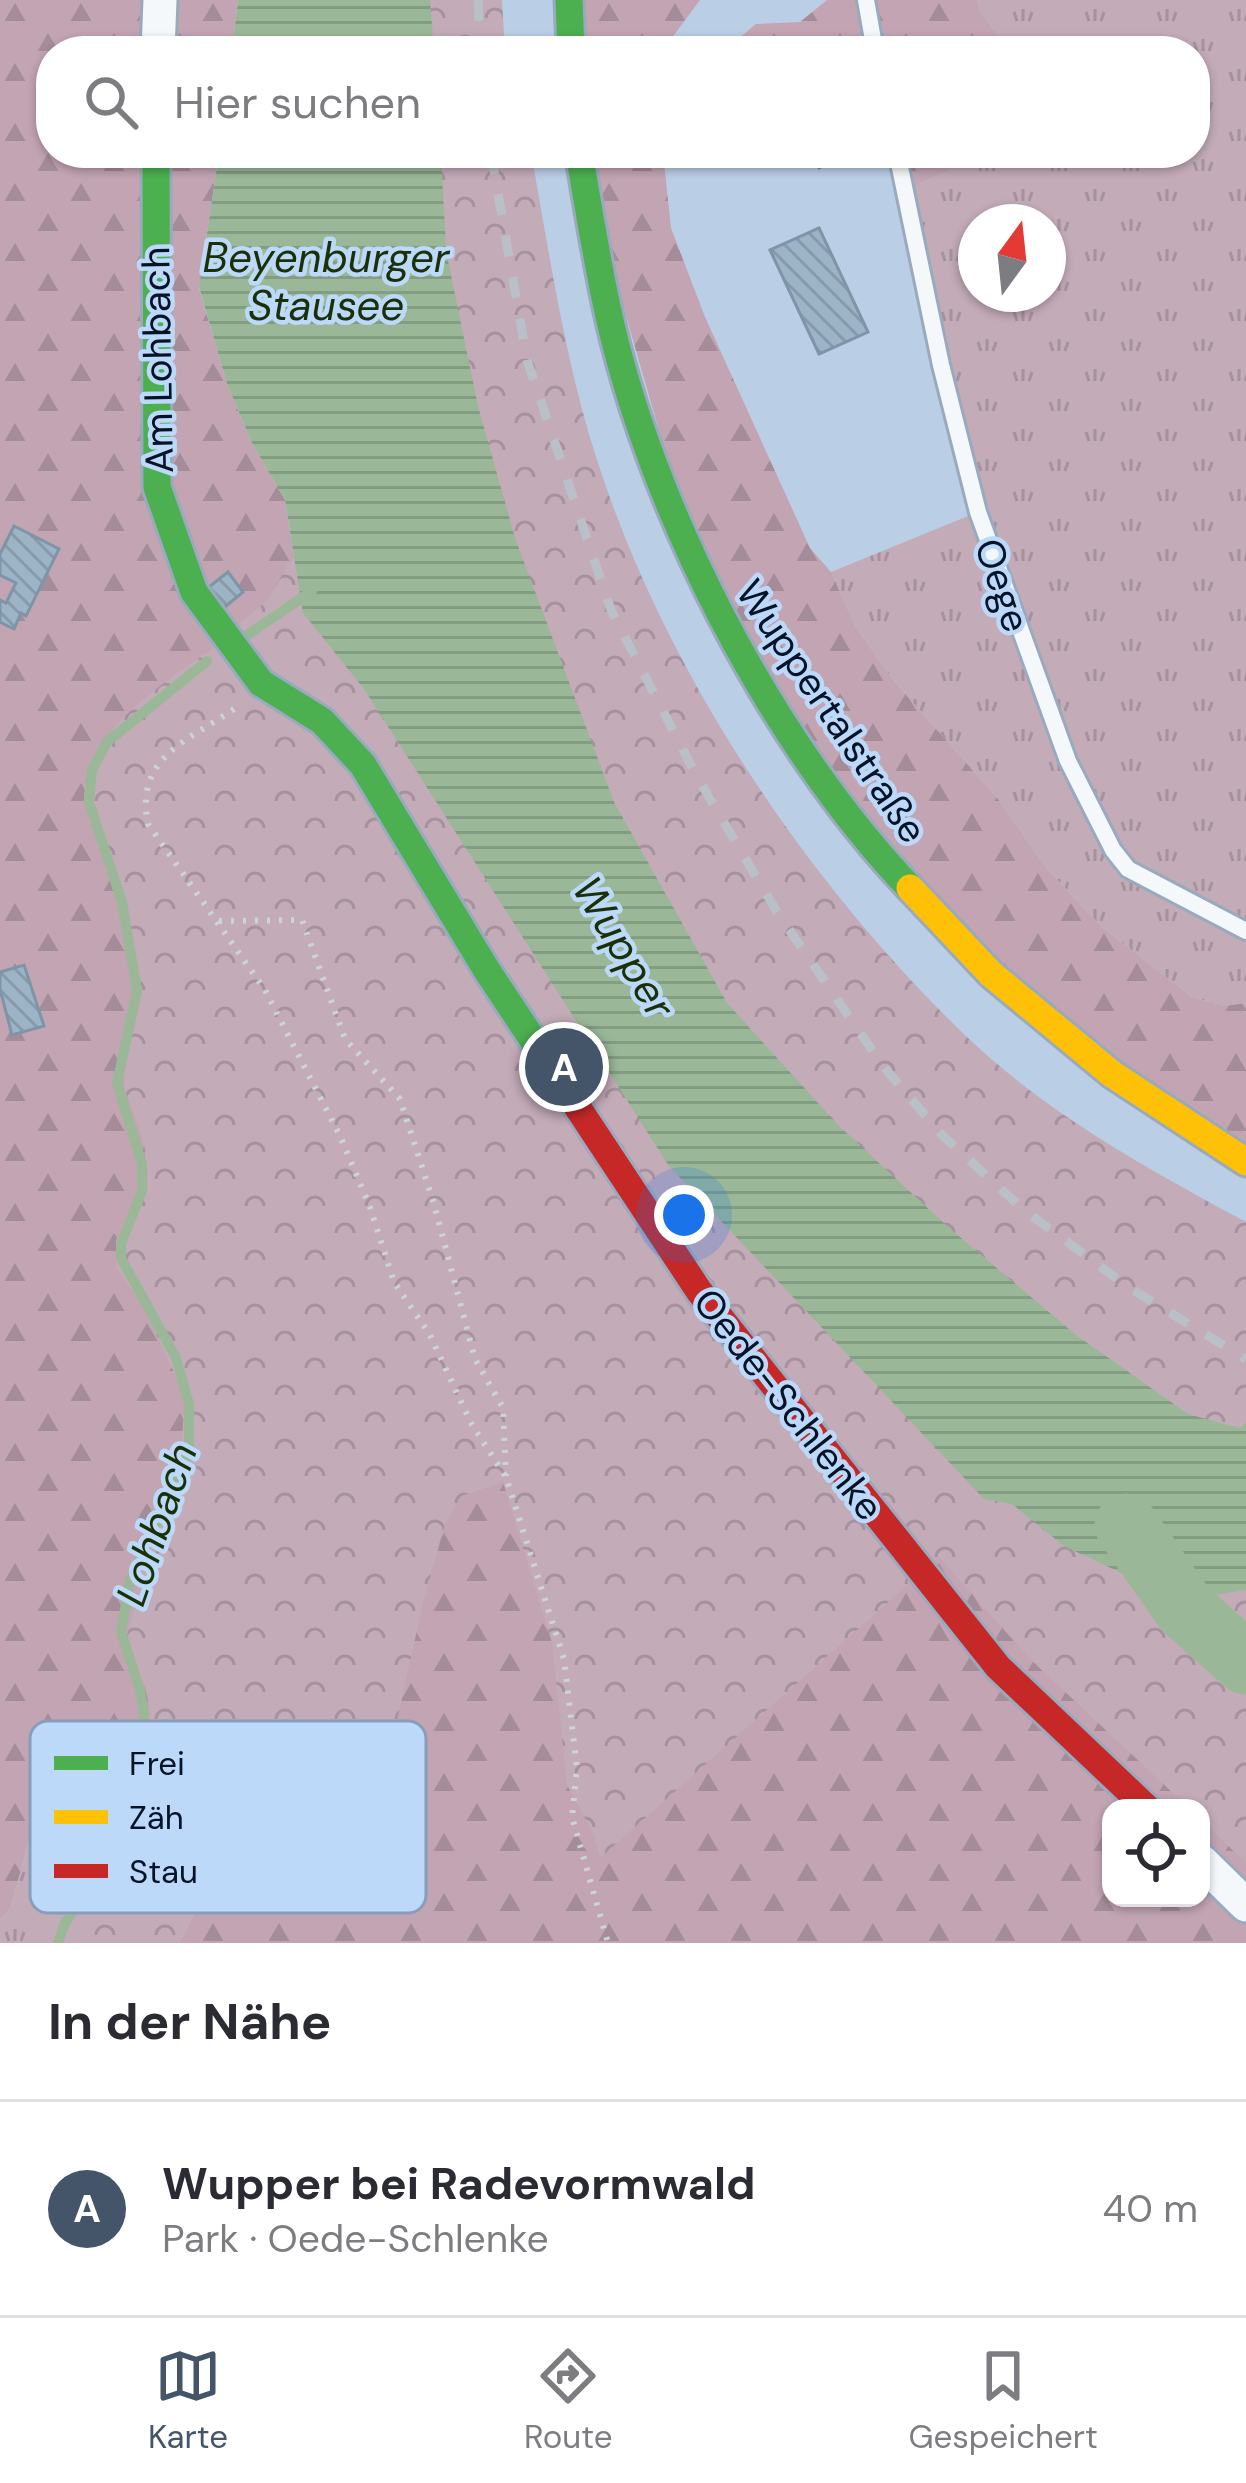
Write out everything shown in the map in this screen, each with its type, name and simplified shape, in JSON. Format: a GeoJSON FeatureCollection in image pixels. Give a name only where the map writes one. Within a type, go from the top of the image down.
{"type":"FeatureCollection","features":[{"type":"Feature","properties":{"kind":"street"},"geometry":{"type":"LineString","coordinates":[[159,36],[160,0]]}},
{"type":"Feature","properties":{"kind":"street"},"geometry":{"type":"LineString","coordinates":[[569,0],[570,36]]}},
{"type":"Feature","properties":{"kind":"street","name":"Am Lohbach"},"geometry":{"type":"LineString","coordinates":[[156,168],[157,487],[194,592],[261,682]]}},
{"type":"Feature","properties":{"kind":"street","name":"Wuppertalstraße"},"geometry":{"type":"LineString","coordinates":[[581,168],[598,270],[641,431],[707,597],[753,676],[860,835],[954,940],[1057,1031],[1244,1159]]}},
{"type":"Feature","properties":{"kind":"street","name":"Oede-Schlenke"},"geometry":{"type":"LineString","coordinates":[[261,682],[322,721],[363,765],[486,969],[699,1291],[998,1667],[1137,1799]]}},
{"type":"Feature","properties":{"kind":"street"},"geometry":{"type":"LineString","coordinates":[[1210,1870],[1246,1906]]}},
{"type":"Feature","properties":{"kind":"lane"},"geometry":{"type":"LineString","coordinates":[[866,0],[872,36]]}},
{"type":"Feature","properties":{"kind":"lane","name":"Oege"},"geometry":{"type":"LineString","coordinates":[[900,168],[941,365],[978,512],[1068,761],[1113,850],[1128,869],[1246,931]]}},
{"type":"Feature","properties":{"kind":"path"},"geometry":{"type":"LineString","coordinates":[[261,682],[235,709],[158,762],[146,782],[148,824],[266,990],[341,1138],[394,1282],[430,1335],[472,1425],[506,1477]]}},
{"type":"Feature","properties":{"kind":"path"},"geometry":{"type":"LineString","coordinates":[[219,921],[302,920],[345,1039],[400,1099],[475,1359],[503,1408],[506,1477],[564,1659],[577,1768],[572,1817],[608,1943]]}},
{"type":"Feature","properties":{"kind":"green space"},"geometry":{"type":"Polygon","coordinates":[[[0,0],[238,0],[234,36],[36,36],[36,168],[217,168],[199,288],[227,384],[252,443],[285,500],[303,613],[1246,1590],[1246,1943],[179,1943],[195,1913],[426,1913],[426,1721],[197,1721],[175,1638],[149,1721],[30,1721],[30,1837],[10,1909],[0,1920],[0,0]]]}},
{"type":"Feature","properties":{"kind":"green space"},"geometry":{"type":"Polygon","coordinates":[[[289,0],[502,0],[504,36],[290,36],[289,0]]]}},
{"type":"Feature","properties":{"kind":"green space"},"geometry":{"type":"Polygon","coordinates":[[[569,0],[700,0],[674,36],[570,36],[569,0]]]}},
{"type":"Feature","properties":{"kind":"green space"},"geometry":{"type":"Polygon","coordinates":[[[827,0],[977,0],[998,36],[742,36],[756,24],[800,22],[827,0]]]}},
{"type":"Feature","properties":{"kind":"green space"},"geometry":{"type":"Polygon","coordinates":[[[977,0],[1246,0],[1246,1003],[1225,1006],[1192,997],[1102,927],[1047,869],[998,799],[893,680],[855,626],[831,572],[978,512],[905,190],[955,168],[1210,168],[1210,36],[998,36],[977,0]]]}},
{"type":"Feature","properties":{"kind":"green space"},"geometry":{"type":"Polygon","coordinates":[[[299,168],[534,168],[567,348],[598,463],[662,620],[748,772],[852,913],[967,1037],[1065,1116],[1246,1222],[1246,1863],[1210,1829],[1210,1799],[1179,1799],[1030,1659],[939,1557],[600,1858],[594,1835],[567,1785],[552,1643],[503,1482],[461,1496],[445,1524],[397,1721],[149,1721],[145,1688],[124,1646],[139,1593],[134,1567],[139,1541],[159,1497],[180,1467],[185,1396],[144,1308],[116,1267],[116,1240],[144,1194],[148,1174],[141,1134],[125,1090],[123,1045],[130,1027],[133,955],[84,797],[89,770],[120,722],[165,682],[236,631],[269,599],[287,566],[357,480],[299,168]]]}},
{"type":"Feature","properties":{"kind":"green space"},"geometry":{"type":"Polygon","coordinates":[[[583,168],[665,168],[671,228],[705,317],[810,548],[831,572],[855,626],[893,680],[998,799],[1047,869],[1102,927],[1192,997],[1225,1006],[1246,1003],[1246,1154],[954,940],[707,597],[583,168]]]}},
{"type":"Feature","properties":{"kind":"green space"},"geometry":{"type":"Polygon","coordinates":[[[900,168],[955,168],[905,190],[900,168]]]}},
{"type":"Feature","properties":{"kind":"green space"},"geometry":{"type":"Polygon","coordinates":[[[175,1638],[197,1721],[149,1721],[175,1638]]]}},
{"type":"Feature","properties":{"kind":"green space"},"geometry":{"type":"Polygon","coordinates":[[[30,1838],[30,1913],[195,1913],[179,1943],[0,1943],[0,1920],[10,1909],[30,1838]]]}},
{"type":"Feature","properties":{"kind":"green space"},"geometry":{"type":"Polygon","coordinates":[[[75,1913],[182,1913],[175,1943],[72,1943],[75,1913]]]}},
{"type":"Feature","properties":{"kind":"water"},"geometry":{"type":"Polygon","coordinates":[[[238,0],[430,0],[433,36],[234,36],[238,0]]]}},
{"type":"Feature","properties":{"kind":"water","name":"Beyenburger Stausee"},"geometry":{"type":"Polygon","coordinates":[[[217,168],[442,168],[446,251],[478,406],[515,538],[614,802],[727,1003],[837,1124],[947,1226],[1076,1335],[1188,1414],[1239,1428],[1246,1423],[1246,1590],[1202,1597],[1166,1594],[1064,1546],[1012,1504],[984,1499],[669,1166],[364,689],[303,613],[285,500],[252,443],[227,384],[199,287],[217,168]]]}},
{"type":"Feature","properties":{"kind":"building"},"geometry":{"type":"Polygon","coordinates":[[[819,228],[868,332],[819,354],[770,250],[819,228]]]}},
{"type":"Feature","properties":{"kind":"building"},"geometry":{"type":"Polygon","coordinates":[[[14,526],[59,549],[26,616],[21,613],[14,629],[0,622],[0,600],[6,603],[16,583],[0,575],[0,554],[14,526]]]}},
{"type":"Feature","properties":{"kind":"building"},"geometry":{"type":"Polygon","coordinates":[[[228,572],[243,592],[220,611],[204,591],[228,572]]]}},
{"type":"Feature","properties":{"kind":"building"},"geometry":{"type":"Polygon","coordinates":[[[24,965],[44,1026],[12,1035],[0,972],[24,965]]]}},
{"type":"Feature","properties":{"kind":"waterway","name":"Lohbach"},"geometry":{"type":"LineString","coordinates":[[243,638],[312,591]]}},
{"type":"Feature","properties":{"kind":"waterway","name":"Lohbach"},"geometry":{"type":"LineString","coordinates":[[142,1721],[140,1690],[121,1632],[130,1580],[189,1452],[189,1404],[176,1358],[121,1258],[121,1244],[142,1191],[142,1164],[117,1083],[137,991],[122,902],[89,802],[92,770],[107,742],[207,661]]}},
{"type":"Feature","properties":{"kind":"waterway"},"geometry":{"type":"LineString","coordinates":[[1126,1525],[1185,1609],[1246,1663]]}},
{"type":"Feature","properties":{"kind":"waterway","name":"Lohbach"},"geometry":{"type":"LineString","coordinates":[[58,1943],[72,1913]]}},
{"type":"Feature","properties":{"kind":"railway"},"geometry":{"type":"LineString","coordinates":[[478,0],[479,36]]}},
{"type":"Feature","properties":{"kind":"railway"},"geometry":{"type":"LineString","coordinates":[[494,168],[527,360],[611,610],[696,775],[777,912],[883,1066],[942,1135],[1024,1210],[1128,1287],[1246,1359]]}},
{"type":"Feature","properties":{"kind":"traffic: fast"},"geometry":{"type":"LineString","coordinates":[[569,0],[570,36]]}},
{"type":"Feature","properties":{"kind":"traffic: fast"},"geometry":{"type":"LineString","coordinates":[[156,168],[157,487],[194,592],[261,683],[322,721],[363,765],[486,969],[578,1108]]}},
{"type":"Feature","properties":{"kind":"traffic: fast"},"geometry":{"type":"LineString","coordinates":[[582,168],[626,383],[684,539],[764,692],[859,829],[910,888]]}},
{"type":"Feature","properties":{"kind":"traffic: slow"},"geometry":{"type":"LineString","coordinates":[[910,888],[991,974],[1112,1074],[1246,1162]]}},
{"type":"Feature","properties":{"kind":"traffic: jam"},"geometry":{"type":"LineString","coordinates":[[578,1108],[699,1291],[998,1667],[1137,1799]]}},
{"type":"Feature","properties":{"kind":"place","name":"Wupper bei Radevormwald"},"geometry":{"type":"Point","coordinates":[564,1067]}},
{"type":"Feature","properties":{"kind":"water label","name":"Wupper"},"geometry":{"type":"Point","coordinates":[624,947]}}]}
